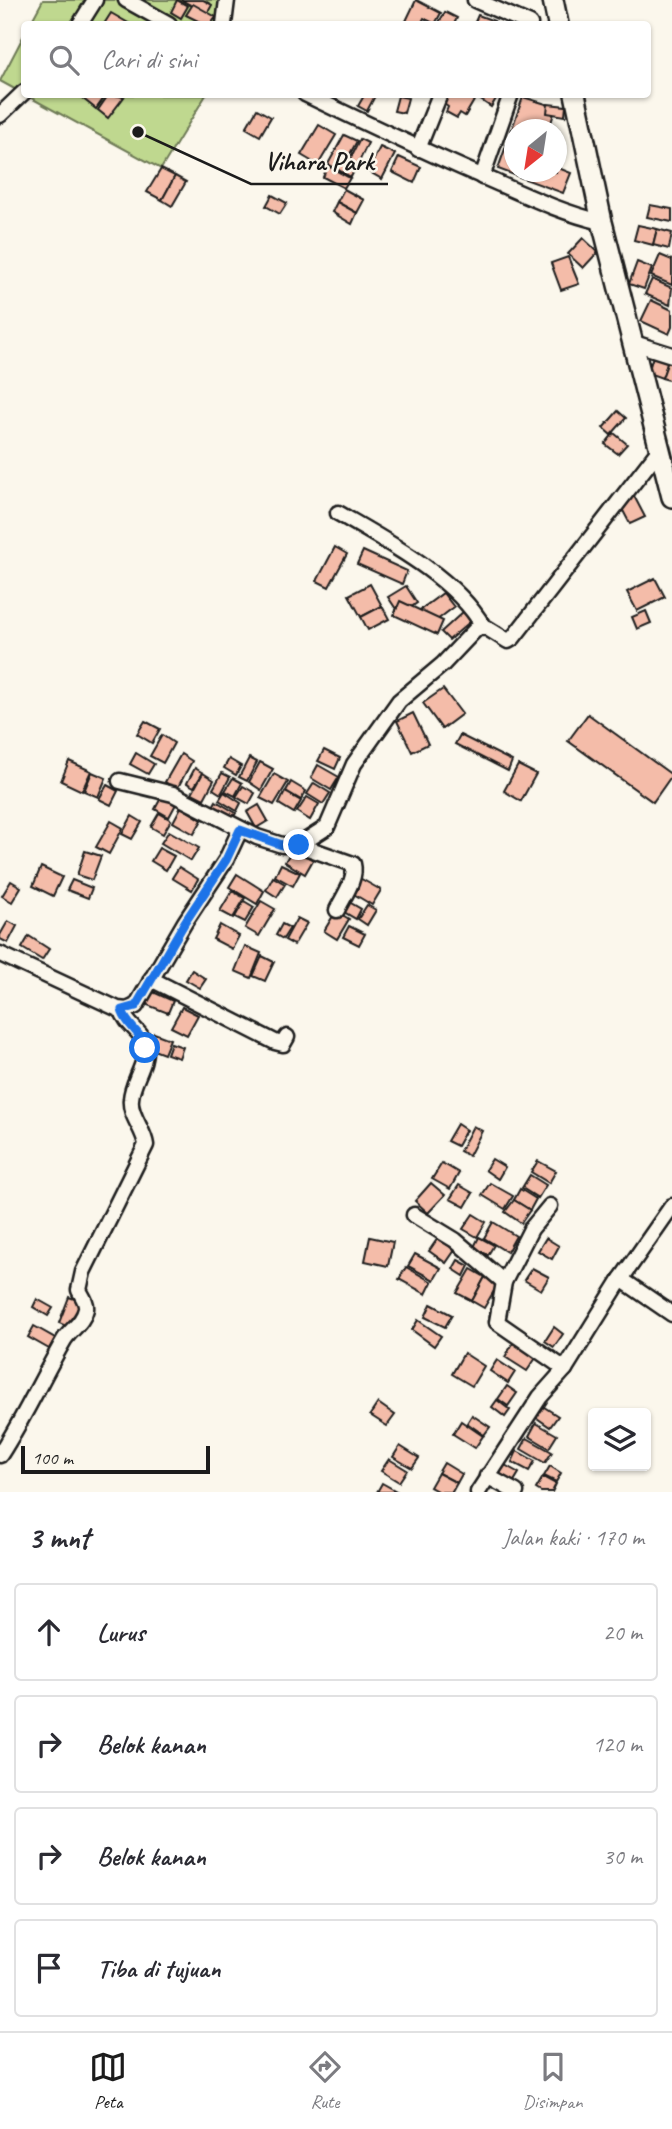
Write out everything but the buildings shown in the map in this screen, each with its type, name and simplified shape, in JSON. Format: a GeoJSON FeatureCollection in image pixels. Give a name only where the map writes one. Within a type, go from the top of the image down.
{"type":"FeatureCollection","features":[{"type":"Feature","properties":{"kind":"street"},"geometry":{"type":"LineString","coordinates":[[82,21],[95,0]]}},
{"type":"Feature","properties":{"kind":"street"},"geometry":{"type":"LineString","coordinates":[[126,0],[164,21]]}},
{"type":"Feature","properties":{"kind":"street"},"geometry":{"type":"LineString","coordinates":[[224,21],[227,0]]}},
{"type":"Feature","properties":{"kind":"street"},"geometry":{"type":"LineString","coordinates":[[475,0],[523,21]]}},
{"type":"Feature","properties":{"kind":"street"},"geometry":{"type":"LineString","coordinates":[[553,0],[557,21]]}},
{"type":"Feature","properties":{"kind":"street"},"geometry":{"type":"LineString","coordinates":[[0,115],[21,95]]}},
{"type":"Feature","properties":{"kind":"street"},"geometry":{"type":"LineString","coordinates":[[313,98],[482,177],[572,215],[602,222]]}},
{"type":"Feature","properties":{"kind":"street"},"geometry":{"type":"LineString","coordinates":[[418,149],[438,98]]}},
{"type":"Feature","properties":{"kind":"street"},"geometry":{"type":"LineString","coordinates":[[482,177],[510,98]]}},
{"type":"Feature","properties":{"kind":"street"},"geometry":{"type":"LineString","coordinates":[[576,98],[602,222],[672,497]]}},
{"type":"Feature","properties":{"kind":"street"},"geometry":{"type":"LineString","coordinates":[[634,343],[672,355]]}},
{"type":"Feature","properties":{"kind":"street"},"geometry":{"type":"LineString","coordinates":[[338,513],[425,566],[474,610],[483,626],[508,641],[659,450]]}},
{"type":"Feature","properties":{"kind":"street"},"geometry":{"type":"LineString","coordinates":[[299,845],[327,827],[354,764],[400,701],[443,664],[478,627],[483,626]]}},
{"type":"Feature","properties":{"kind":"street"},"geometry":{"type":"LineString","coordinates":[[120,781],[173,794],[240,830],[282,845],[299,845],[353,864],[355,869],[352,879],[337,910]]}},
{"type":"Feature","properties":{"kind":"street"},"geometry":{"type":"LineString","coordinates":[[0,954],[122,1010],[136,1006],[185,922],[226,860],[240,830]]}},
{"type":"Feature","properties":{"kind":"street"},"geometry":{"type":"LineString","coordinates":[[151,979],[275,1042],[283,1044],[288,1037]]}},
{"type":"Feature","properties":{"kind":"street"},"geometry":{"type":"LineString","coordinates":[[0,1455],[23,1420],[67,1335],[80,1324],[86,1304],[79,1290],[83,1272],[146,1145],[144,1133],[131,1108],[131,1098],[142,1069],[145,1048],[143,1038],[125,1020],[122,1010]]}},
{"type":"Feature","properties":{"kind":"street"},"geometry":{"type":"LineString","coordinates":[[550,1206],[531,1230],[504,1282],[497,1322],[565,1369]]}},
{"type":"Feature","properties":{"kind":"street"},"geometry":{"type":"LineString","coordinates":[[478,1492],[540,1397],[565,1369],[621,1279],[672,1206]]}},
{"type":"Feature","properties":{"kind":"street"},"geometry":{"type":"LineString","coordinates":[[414,1215],[455,1240],[504,1282]]}},
{"type":"Feature","properties":{"kind":"street"},"geometry":{"type":"LineString","coordinates":[[621,1279],[672,1314]]}},
{"type":"Feature","properties":{"kind":"street"},"geometry":{"type":"LineString","coordinates":[[487,1476],[516,1492]]}},
{"type":"Feature","properties":{"kind":"green space"},"geometry":{"type":"Polygon","coordinates":[[[43,0],[221,0],[218,21],[32,21],[43,0]]]}},
{"type":"Feature","properties":{"kind":"green space"},"geometry":{"type":"Polygon","coordinates":[[[21,41],[21,92],[0,81],[21,41]]]}},
{"type":"Feature","properties":{"kind":"green space"},"geometry":{"type":"Polygon","coordinates":[[[31,98],[204,98],[161,169],[31,98]]]}},
{"type":"Feature","properties":{"kind":"place","name":"Vihara Park"},"geometry":{"type":"Point","coordinates":[138,132]}},
{"type":"Feature","properties":{"kind":"route"},"geometry":{"type":"LineString","coordinates":[[145,1048],[143,1038],[125,1020],[122,1010],[136,1006],[185,922],[226,860],[240,830],[282,845],[299,845]]}}]}
